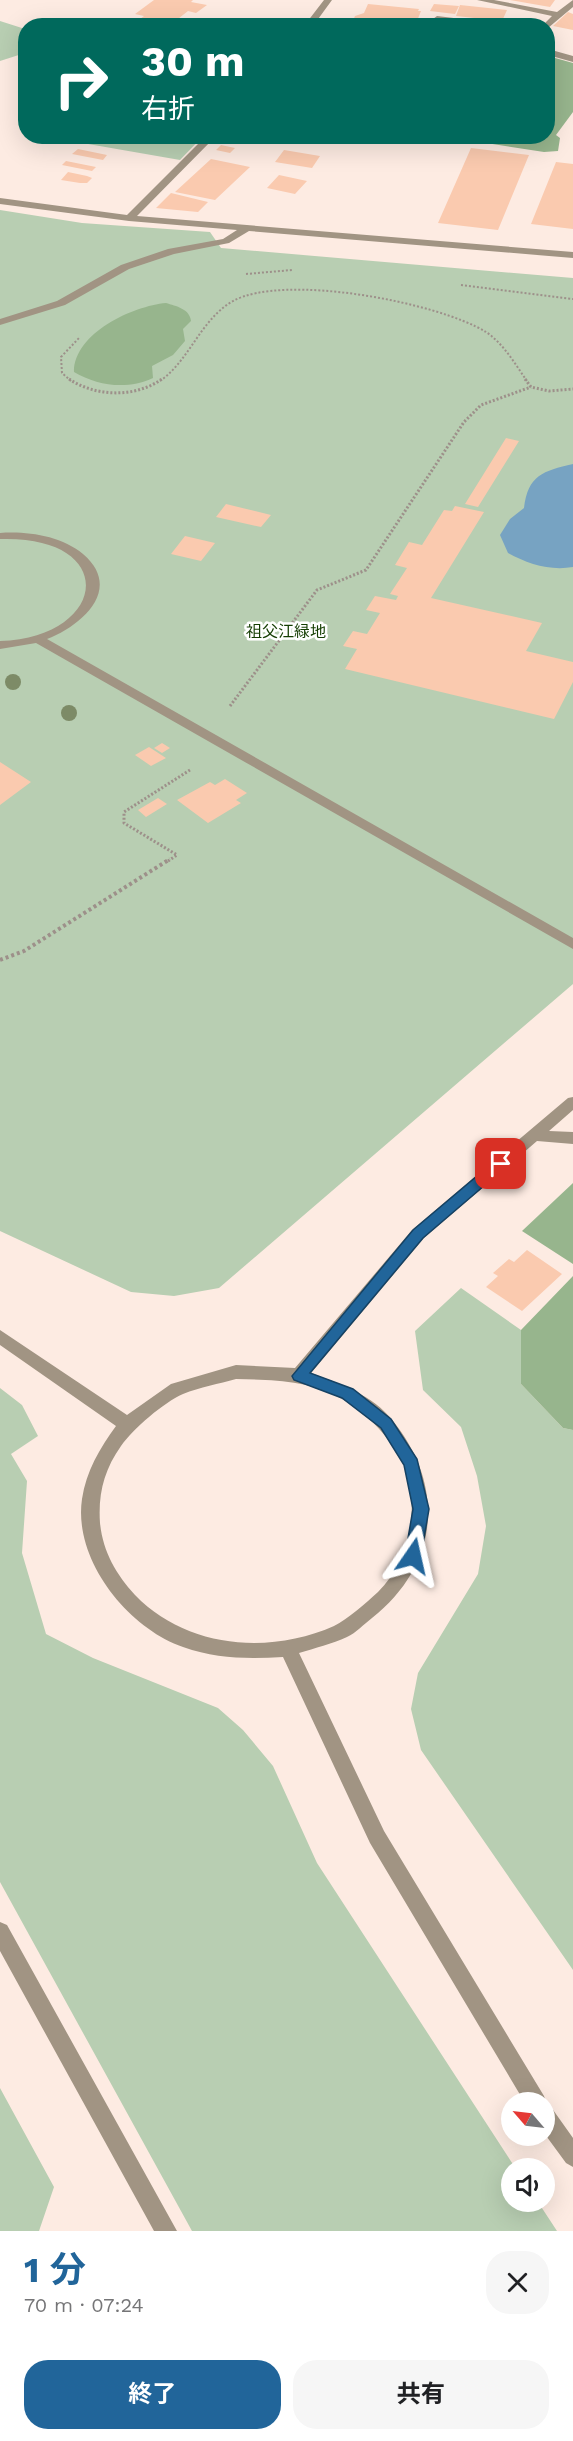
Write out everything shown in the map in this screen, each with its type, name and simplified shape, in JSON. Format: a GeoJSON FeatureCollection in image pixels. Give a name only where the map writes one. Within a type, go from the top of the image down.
{"type":"FeatureCollection","features":[{"type":"Feature","properties":{"kind":"street"},"geometry":{"type":"LineString","coordinates":[[314,18],[328,0]]}},
{"type":"Feature","properties":{"kind":"street"},"geometry":{"type":"LineString","coordinates":[[481,0],[558,15]]}},
{"type":"Feature","properties":{"kind":"street"},"geometry":{"type":"LineString","coordinates":[[555,18],[573,3]]}},
{"type":"Feature","properties":{"kind":"street"},"geometry":{"type":"LineString","coordinates":[[555,54],[573,59]]}},
{"type":"Feature","properties":{"kind":"street"},"geometry":{"type":"LineString","coordinates":[[129,218],[204,144]]}},
{"type":"Feature","properties":{"kind":"street"},"geometry":{"type":"LineString","coordinates":[[0,201],[129,218],[573,255]]}},
{"type":"Feature","properties":{"kind":"street"},"geometry":{"type":"LineString","coordinates":[[0,322],[61,303],[125,267],[172,251],[226,241],[249,227]]}},
{"type":"Feature","properties":{"kind":"street"},"geometry":{"type":"LineString","coordinates":[[0,536],[33,537],[60,545],[81,558],[92,574],[93,593],[84,611],[65,627],[38,639],[0,645]]}},
{"type":"Feature","properties":{"kind":"street"},"geometry":{"type":"LineString","coordinates":[[38,639],[573,944]]}},
{"type":"Feature","properties":{"kind":"street"},"geometry":{"type":"LineString","coordinates":[[299,1376],[418,1234],[573,1102]]}},
{"type":"Feature","properties":{"kind":"street"},"geometry":{"type":"LineString","coordinates":[[534,1135],[573,1138]]}},
{"type":"Feature","properties":{"kind":"street"},"geometry":{"type":"LineString","coordinates":[[0,1336],[127,1424]]}},
{"type":"Feature","properties":{"kind":"street"},"geometry":{"type":"LineString","coordinates":[[236,1372],[299,1376],[348,1394],[386,1424],[412,1464],[421,1509],[413,1556],[385,1597],[342,1631],[288,1649],[237,1651],[186,1640],[143,1615],[112,1582],[93,1542],[90,1500],[102,1459],[127,1424],[177,1389],[236,1372]]}},
{"type":"Feature","properties":{"kind":"street"},"geometry":{"type":"LineString","coordinates":[[288,1649],[377,1837],[530,2092]]}},
{"type":"Feature","properties":{"kind":"street"},"geometry":{"type":"LineString","coordinates":[[0,1932],[166,2231]]}},
{"type":"Feature","properties":{"kind":"street"},"geometry":{"type":"LineString","coordinates":[[555,2130],[573,2156]]}},
{"type":"Feature","properties":{"kind":"path"},"geometry":{"type":"LineString","coordinates":[[236,275],[295,270]]}},
{"type":"Feature","properties":{"kind":"path"},"geometry":{"type":"LineString","coordinates":[[457,284],[573,298]]}},
{"type":"Feature","properties":{"kind":"path"},"geometry":{"type":"LineString","coordinates":[[83,334],[61,357],[62,373],[71,382],[113,393],[139,391],[158,384],[172,372],[214,316],[231,302],[260,292],[296,289],[388,300],[437,311],[488,333],[531,387]]}},
{"type":"Feature","properties":{"kind":"path"},"geometry":{"type":"LineString","coordinates":[[207,735],[317,590],[366,570],[464,422],[481,405],[531,387],[549,391],[573,389]]}},
{"type":"Feature","properties":{"kind":"path"},"geometry":{"type":"LineString","coordinates":[[0,960],[24,951],[177,855],[124,823],[124,812],[227,746]]}},
{"type":"Feature","properties":{"kind":"green space"},"geometry":{"type":"Polygon","coordinates":[[[0,21],[18,27],[18,55],[0,61],[0,21]]]}},
{"type":"Feature","properties":{"kind":"green space"},"geometry":{"type":"Polygon","coordinates":[[[555,58],[573,63],[573,112],[556,135],[560,138],[558,151],[544,152],[493,144],[555,144],[555,58]]]}},
{"type":"Feature","properties":{"kind":"green space"},"geometry":{"type":"Polygon","coordinates":[[[88,144],[195,144],[180,160],[88,144]]]}},
{"type":"Feature","properties":{"kind":"green space","name":"祖父江緑地"},"geometry":{"type":"Polygon","coordinates":[[[0,210],[82,223],[210,232],[221,248],[573,278],[573,984],[219,1288],[174,1296],[131,1292],[0,1231],[0,210]]]}},
{"type":"Feature","properties":{"kind":"green space"},"geometry":{"type":"Polygon","coordinates":[[[166,303],[185,311],[191,321],[183,329],[185,341],[173,355],[152,366],[153,378],[133,384],[113,385],[93,381],[74,372],[77,358],[84,345],[94,334],[122,316],[166,303]]]}},
{"type":"Feature","properties":{"kind":"green space"},"geometry":{"type":"Polygon","coordinates":[[[573,1183],[573,1264],[522,1231],[573,1183]]]}},
{"type":"Feature","properties":{"kind":"green space"},"geometry":{"type":"Polygon","coordinates":[[[573,1276],[573,1430],[563,1428],[521,1384],[521,1330],[573,1276]]]}},
{"type":"Feature","properties":{"kind":"green space"},"geometry":{"type":"Polygon","coordinates":[[[461,1288],[521,1330],[521,1384],[563,1428],[573,1430],[573,1970],[421,1750],[411,1709],[418,1673],[478,1574],[486,1526],[477,1476],[461,1427],[423,1390],[415,1331],[461,1288]]]}},
{"type":"Feature","properties":{"kind":"green space"},"geometry":{"type":"Polygon","coordinates":[[[0,1388],[22,1405],[38,1436],[11,1454],[27,1481],[22,1553],[46,1634],[93,1658],[218,1708],[243,1730],[273,1766],[317,1863],[509,2158],[501,2158],[501,2212],[545,2212],[557,2231],[192,2231],[0,1882],[0,1388]]]}},
{"type":"Feature","properties":{"kind":"green space"},"geometry":{"type":"Polygon","coordinates":[[[0,2088],[54,2187],[39,2231],[0,2231],[0,2088]]]}},
{"type":"Feature","properties":{"kind":"water"},"geometry":{"type":"Polygon","coordinates":[[[573,464],[573,567],[539,566],[508,553],[500,535],[510,519],[524,508],[533,481],[545,472],[573,464]]]}},
{"type":"Feature","properties":{"kind":"building"},"geometry":{"type":"Polygon","coordinates":[[[154,0],[193,0],[191,2],[207,5],[196,13],[188,11],[179,18],[141,18],[144,16],[135,14],[154,0]]]}},
{"type":"Feature","properties":{"kind":"building"},"geometry":{"type":"Polygon","coordinates":[[[510,0],[555,0],[550,7],[510,0]]]}},
{"type":"Feature","properties":{"kind":"building"},"geometry":{"type":"Polygon","coordinates":[[[368,4],[421,11],[418,18],[354,18],[364,13],[368,4]]]}},
{"type":"Feature","properties":{"kind":"building"},"geometry":{"type":"Polygon","coordinates":[[[434,4],[459,6],[455,14],[430,11],[434,4]]]}},
{"type":"Feature","properties":{"kind":"building"},"geometry":{"type":"Polygon","coordinates":[[[460,5],[507,10],[503,18],[456,16],[460,5]]]}},
{"type":"Feature","properties":{"kind":"building"},"geometry":{"type":"Polygon","coordinates":[[[568,12],[573,14],[573,30],[555,26],[568,12]]]}},
{"type":"Feature","properties":{"kind":"building"},"geometry":{"type":"Polygon","coordinates":[[[221,145],[235,148],[230,153],[216,150],[221,145]]]}},
{"type":"Feature","properties":{"kind":"building"},"geometry":{"type":"Polygon","coordinates":[[[471,148],[529,155],[498,230],[438,223],[471,148]]]}},
{"type":"Feature","properties":{"kind":"building"},"geometry":{"type":"Polygon","coordinates":[[[78,149],[107,155],[103,160],[72,154],[78,149]]]}},
{"type":"Feature","properties":{"kind":"building"},"geometry":{"type":"Polygon","coordinates":[[[284,150],[320,156],[312,168],[275,162],[284,150]]]}},
{"type":"Feature","properties":{"kind":"building"},"geometry":{"type":"Polygon","coordinates":[[[211,159],[250,167],[215,200],[175,192],[211,159]]]}},
{"type":"Feature","properties":{"kind":"building"},"geometry":{"type":"Polygon","coordinates":[[[66,161],[96,167],[92,171],[62,165],[66,161]]]}},
{"type":"Feature","properties":{"kind":"building"},"geometry":{"type":"Polygon","coordinates":[[[556,162],[573,164],[573,229],[531,224],[556,162]]]}},
{"type":"Feature","properties":{"kind":"building"},"geometry":{"type":"Polygon","coordinates":[[[68,172],[92,178],[87,183],[61,180],[68,172]]]}},
{"type":"Feature","properties":{"kind":"building"},"geometry":{"type":"Polygon","coordinates":[[[279,175],[307,181],[295,194],[267,188],[279,175]]]}},
{"type":"Feature","properties":{"kind":"building"},"geometry":{"type":"Polygon","coordinates":[[[171,193],[208,202],[198,212],[156,208],[171,193]]]}},
{"type":"Feature","properties":{"kind":"building"},"geometry":{"type":"Polygon","coordinates":[[[506,438],[519,441],[478,507],[465,504],[506,438]]]}},
{"type":"Feature","properties":{"kind":"building"},"geometry":{"type":"Polygon","coordinates":[[[226,504],[271,515],[261,527],[216,517],[226,504]]]}},
{"type":"Feature","properties":{"kind":"building"},"geometry":{"type":"Polygon","coordinates":[[[455,506],[484,512],[431,598],[542,623],[526,651],[573,662],[573,682],[554,719],[345,669],[357,649],[343,646],[353,631],[367,634],[380,613],[366,610],[375,596],[396,600],[398,596],[390,594],[407,568],[395,565],[409,542],[422,545],[444,510],[452,511],[455,506]]]}},
{"type":"Feature","properties":{"kind":"building"},"geometry":{"type":"Polygon","coordinates":[[[185,536],[215,543],[201,561],[171,554],[185,536]]]}},
{"type":"Feature","properties":{"kind":"building"},"geometry":{"type":"Polygon","coordinates":[[[162,743],[170,748],[162,753],[154,748],[162,743]]]}},
{"type":"Feature","properties":{"kind":"building"},"geometry":{"type":"Polygon","coordinates":[[[149,747],[166,758],[151,766],[135,755],[149,747]]]}},
{"type":"Feature","properties":{"kind":"building"},"geometry":{"type":"Polygon","coordinates":[[[0,762],[31,782],[0,805],[0,762]]]}},
{"type":"Feature","properties":{"kind":"building"},"geometry":{"type":"Polygon","coordinates":[[[225,779],[247,793],[236,800],[241,803],[208,823],[177,800],[210,782],[215,785],[225,779]]]}},
{"type":"Feature","properties":{"kind":"building"},"geometry":{"type":"Polygon","coordinates":[[[158,798],[167,804],[146,817],[138,810],[158,798]]]}},
{"type":"Feature","properties":{"kind":"building"},"geometry":{"type":"Polygon","coordinates":[[[527,1250],[562,1274],[522,1311],[486,1287],[498,1276],[493,1273],[509,1259],[514,1262],[527,1250]]]}},
{"type":"Feature","properties":{"kind":"route"},"geometry":{"type":"LineString","coordinates":[[413,1556],[421,1509],[412,1464],[386,1424],[348,1394],[299,1376],[418,1234],[501,1164]]}}]}
